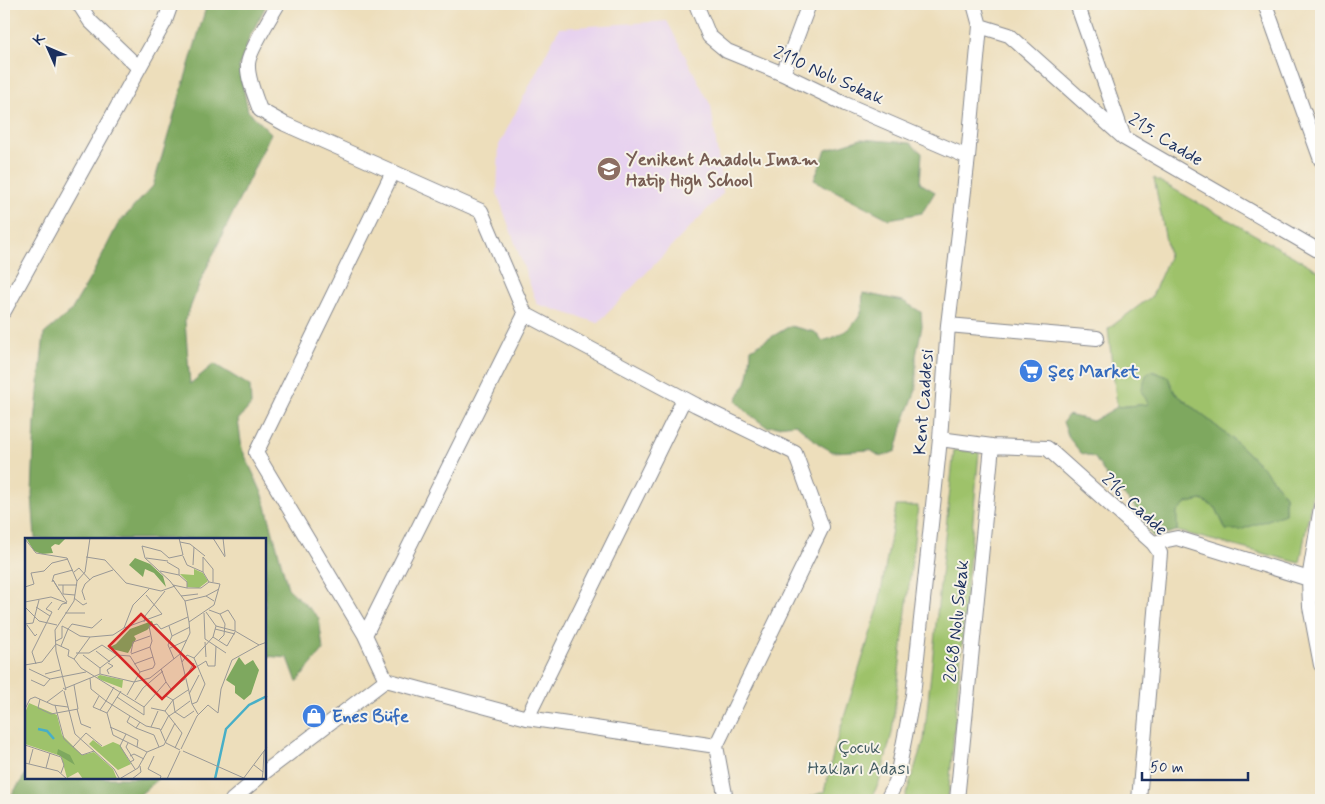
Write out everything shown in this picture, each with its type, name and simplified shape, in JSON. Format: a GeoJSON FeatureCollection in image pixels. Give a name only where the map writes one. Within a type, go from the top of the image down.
{"type":"FeatureCollection","features":[{"type":"Feature","properties":{"kind":"street"},"geometry":{"type":"LineString","coordinates":[[79,4],[90,22],[139,68]]}},
{"type":"Feature","properties":{"kind":"street"},"geometry":{"type":"LineString","coordinates":[[4,311],[139,68],[165,20],[171,4]]}},
{"type":"Feature","properties":{"kind":"street"},"geometry":{"type":"LineString","coordinates":[[278,4],[264,27],[247,62],[260,110],[285,124],[481,211],[526,314],[684,399],[795,453],[822,527],[716,746],[726,800]]}},
{"type":"Feature","properties":{"kind":"street","name":"2110 Nolu Sokak"},"geometry":{"type":"LineString","coordinates":[[696,4],[709,36],[726,51],[783,74],[845,104],[968,157]]}},
{"type":"Feature","properties":{"kind":"street"},"geometry":{"type":"LineString","coordinates":[[783,74],[809,4]]}},
{"type":"Feature","properties":{"kind":"street","name":"Kent Caddesi"},"geometry":{"type":"LineString","coordinates":[[887,800],[896,782],[913,696],[940,440],[948,324],[968,157],[980,26],[974,4]]}},
{"type":"Feature","properties":{"kind":"street"},"geometry":{"type":"LineString","coordinates":[[1077,4],[1124,138]]}},
{"type":"Feature","properties":{"kind":"street"},"geometry":{"type":"LineString","coordinates":[[1265,4],[1321,160]]}},
{"type":"Feature","properties":{"kind":"street","name":"215. Cadde"},"geometry":{"type":"LineString","coordinates":[[980,26],[1009,35],[1124,138],[1321,252]]}},
{"type":"Feature","properties":{"kind":"street"},"geometry":{"type":"LineString","coordinates":[[393,172],[256,453],[365,635],[386,680],[527,718],[716,746]]}},
{"type":"Feature","properties":{"kind":"street"},"geometry":{"type":"LineString","coordinates":[[365,635],[526,314]]}},
{"type":"Feature","properties":{"kind":"street"},"geometry":{"type":"LineString","coordinates":[[948,324],[1097,338]]}},
{"type":"Feature","properties":{"kind":"street"},"geometry":{"type":"LineString","coordinates":[[527,718],[684,399]]}},
{"type":"Feature","properties":{"kind":"street","name":"216. Cadde"},"geometry":{"type":"LineString","coordinates":[[940,440],[992,446],[1047,448],[1153,543],[1160,553],[1139,800]]}},
{"type":"Feature","properties":{"kind":"street","name":"2068 Nolu Sokak"},"geometry":{"type":"LineString","coordinates":[[957,800],[992,446]]}},
{"type":"Feature","properties":{"kind":"street"},"geometry":{"type":"LineString","coordinates":[[1321,507],[1309,579],[1310,607],[1321,665]]}},
{"type":"Feature","properties":{"kind":"street"},"geometry":{"type":"LineString","coordinates":[[1153,543],[1177,538],[1309,579]]}},
{"type":"Feature","properties":{"kind":"street"},"geometry":{"type":"LineString","coordinates":[[266,771],[386,680]]}},
{"type":"Feature","properties":{"kind":"street"},"geometry":{"type":"LineString","coordinates":[[232,800],[257,779]]}},
{"type":"Feature","properties":{"kind":"shaded area","name":"Yenikent Anadolu Imam Hatip High School"},"geometry":{"type":"Polygon","coordinates":[[[667,21],[711,106],[723,193],[598,323],[537,304],[497,193],[499,145],[559,28],[667,21]]]}},
{"type":"Feature","properties":{"kind":"green space"},"geometry":{"type":"Polygon","coordinates":[[[207,4],[267,4],[250,36],[239,67],[248,111],[271,133],[201,280],[185,321],[190,384],[214,364],[250,386],[251,405],[238,420],[242,449],[263,495],[288,588],[319,618],[323,650],[297,682],[288,658],[266,656],[266,538],[35,538],[32,494],[35,422],[44,334],[71,311],[118,224],[153,186],[207,4]]]}},
{"type":"Feature","properties":{"kind":"green space"},"geometry":{"type":"Polygon","coordinates":[[[861,139],[910,143],[922,153],[920,183],[935,192],[922,213],[889,219],[814,180],[826,150],[861,139]]]}},
{"type":"Feature","properties":{"kind":"green space"},"geometry":{"type":"Polygon","coordinates":[[[1154,178],[1321,272],[1321,445],[1300,563],[1177,531],[1176,512],[1187,503],[1202,500],[1216,508],[1226,530],[1285,514],[1285,495],[1265,470],[1236,442],[1175,393],[1150,404],[1117,407],[1108,329],[1152,296],[1169,257],[1154,178]]]}},
{"type":"Feature","properties":{"kind":"green space"},"geometry":{"type":"Polygon","coordinates":[[[863,293],[903,301],[921,312],[922,326],[916,356],[916,390],[903,424],[896,451],[881,457],[870,450],[833,452],[819,444],[796,424],[767,427],[749,414],[736,401],[746,383],[751,349],[790,326],[815,332],[822,341],[839,335],[858,319],[862,309],[863,293]]]}},
{"type":"Feature","properties":{"kind":"green space"},"geometry":{"type":"Polygon","coordinates":[[[1152,371],[1168,377],[1175,393],[1236,442],[1265,470],[1285,495],[1285,514],[1240,530],[1226,530],[1216,508],[1202,500],[1187,503],[1177,512],[1177,531],[1153,537],[1134,506],[1111,483],[1095,458],[1081,453],[1069,438],[1063,422],[1068,415],[1093,421],[1117,407],[1149,404],[1141,391],[1146,375],[1152,371]]]}},
{"type":"Feature","properties":{"kind":"green space"},"geometry":{"type":"Polygon","coordinates":[[[954,450],[979,452],[948,800],[904,800],[924,740],[954,450]]]}},
{"type":"Feature","properties":{"kind":"green space","name":"Çocuk Hakları Adası"},"geometry":{"type":"Polygon","coordinates":[[[896,506],[918,506],[892,733],[879,783],[870,800],[801,800],[824,792],[835,746],[878,609],[896,506]]]}},
{"type":"Feature","properties":{"kind":"green space"},"geometry":{"type":"Polygon","coordinates":[[[25,775],[25,779],[158,779],[134,800],[8,800],[25,775]]]}},
{"type":"Feature","properties":{"kind":"place","name":"Yenikent Anadolu Imam Hatip High School"},"geometry":{"type":"Point","coordinates":[609,169]}},
{"type":"Feature","properties":{"kind":"place","name":"Şeç Market"},"geometry":{"type":"Point","coordinates":[1031,371]}},
{"type":"Feature","properties":{"kind":"place","name":"Enes Büfe"},"geometry":{"type":"Point","coordinates":[314,716]}}]}
